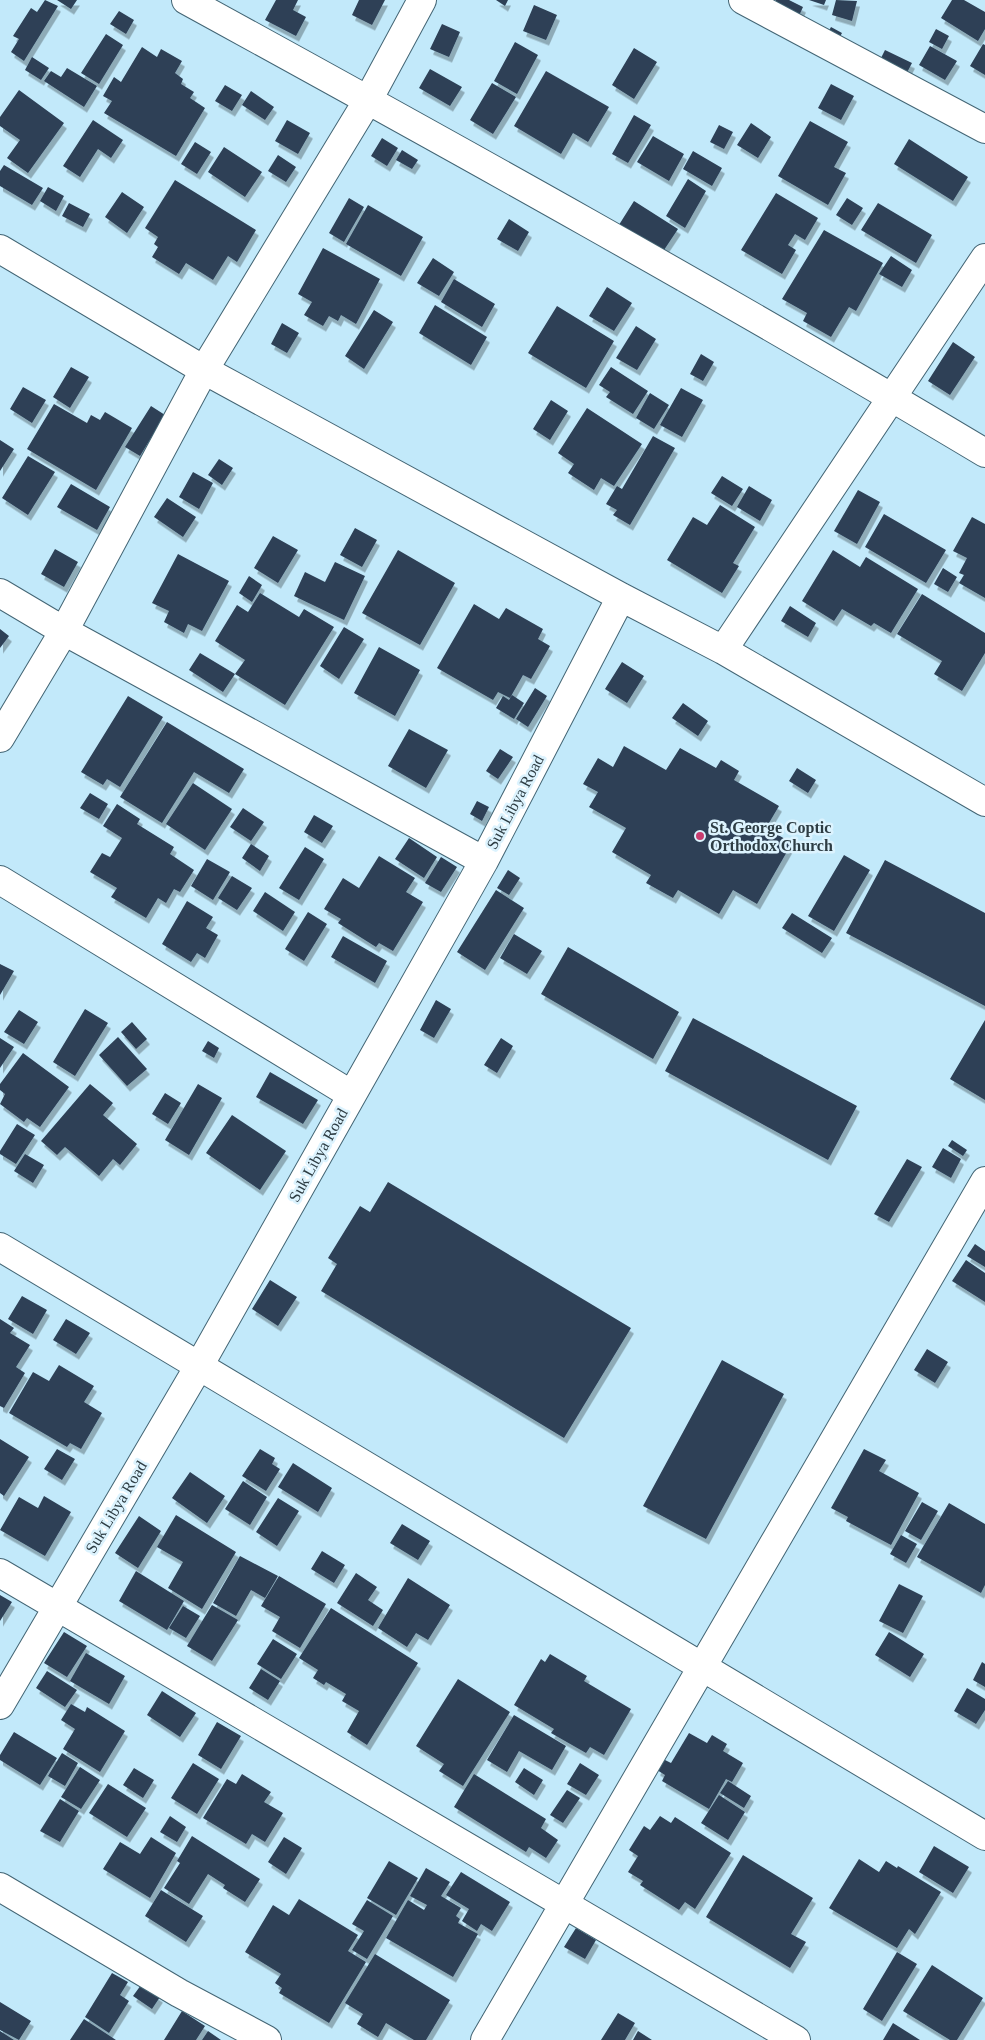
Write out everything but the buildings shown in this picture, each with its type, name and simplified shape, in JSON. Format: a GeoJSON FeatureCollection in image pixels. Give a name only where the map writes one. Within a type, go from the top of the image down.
{"type":"FeatureCollection","features":[{"type":"Feature","properties":{"kind":"street"},"geometry":{"type":"LineString","coordinates":[[186,0],[368,100],[892,397],[985,453]]}},
{"type":"Feature","properties":{"kind":"street"},"geometry":{"type":"LineString","coordinates":[[0,738],[64,631],[204,370],[368,100],[422,0]]}},
{"type":"Feature","properties":{"kind":"street"},"geometry":{"type":"LineString","coordinates":[[743,0],[985,129]]}},
{"type":"Feature","properties":{"kind":"street"},"geometry":{"type":"LineString","coordinates":[[0,249],[204,370],[621,597],[723,650],[985,802]]}},
{"type":"Feature","properties":{"kind":"street"},"geometry":{"type":"LineString","coordinates":[[723,650],[985,258]]}},
{"type":"Feature","properties":{"kind":"street"},"geometry":{"type":"LineString","coordinates":[[0,593],[64,631],[484,861]]}},
{"type":"Feature","properties":{"kind":"street","name":"Suk Libya Road"},"geometry":{"type":"LineString","coordinates":[[0,1706],[199,1366],[484,861],[621,597]]}},
{"type":"Feature","properties":{"kind":"street"},"geometry":{"type":"LineString","coordinates":[[0,880],[352,1095]]}},
{"type":"Feature","properties":{"kind":"street"},"geometry":{"type":"LineString","coordinates":[[485,2040],[985,1181]]}},
{"type":"Feature","properties":{"kind":"street"},"geometry":{"type":"LineString","coordinates":[[0,1247],[985,1836]]}},
{"type":"Feature","properties":{"kind":"street"},"geometry":{"type":"LineString","coordinates":[[0,1573],[796,2040]]}},
{"type":"Feature","properties":{"kind":"street"},"geometry":{"type":"LineString","coordinates":[[0,1887],[179,1993],[267,2040]]}},
{"type":"Feature","properties":{"kind":"place","name":"St. George Coptic Orthodox Church"},"geometry":{"type":"Point","coordinates":[700,836]}}]}
